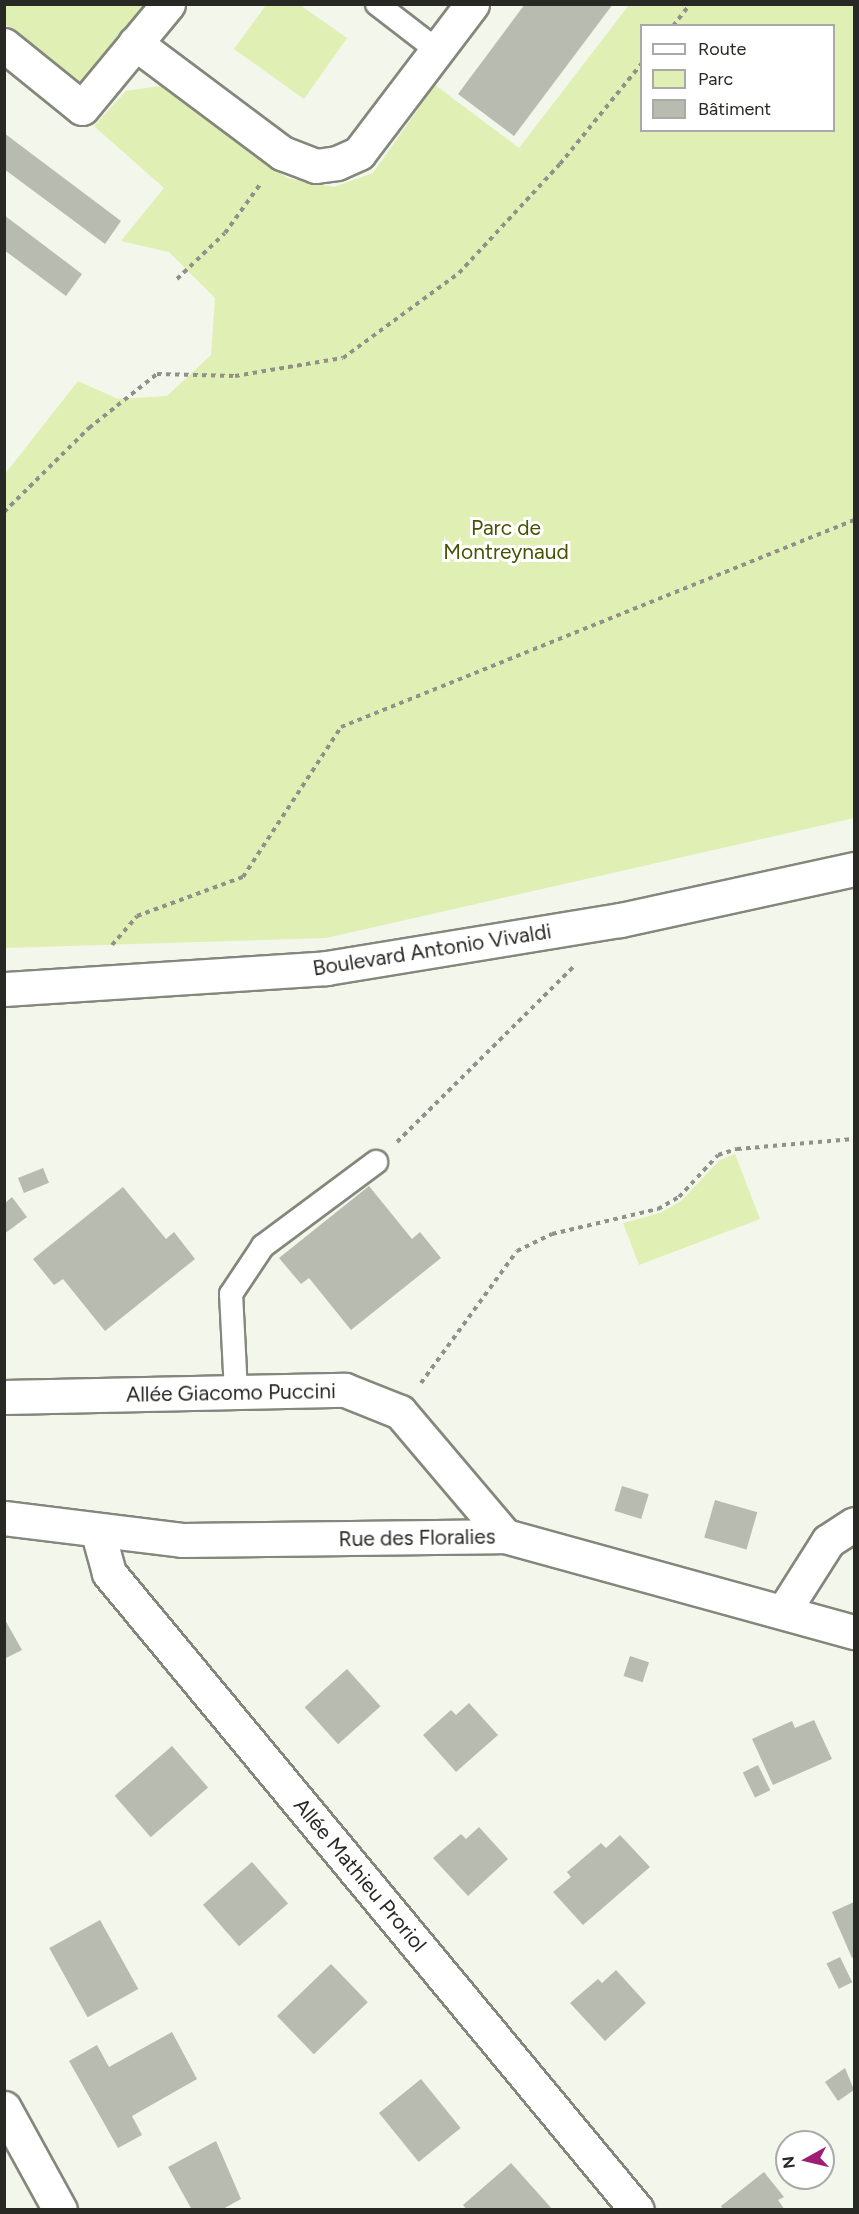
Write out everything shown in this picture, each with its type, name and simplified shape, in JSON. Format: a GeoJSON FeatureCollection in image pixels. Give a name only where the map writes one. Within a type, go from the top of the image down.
{"type":"FeatureCollection","features":[{"type":"Feature","properties":{"kind":"street"},"geometry":{"type":"LineString","coordinates":[[4,45],[82,108],[168,4]]}},
{"type":"Feature","properties":{"kind":"street"},"geometry":{"type":"LineString","coordinates":[[135,43],[282,153],[316,166],[337,164],[359,153],[472,4]]}},
{"type":"Feature","properties":{"kind":"street","name":"Boulevard Antonio Vivaldi"},"geometry":{"type":"LineString","coordinates":[[4,989],[326,968],[620,920],[855,869]]}},
{"type":"Feature","properties":{"kind":"street","name":"Allée Giacomo Puccini"},"geometry":{"type":"LineString","coordinates":[[4,1397],[345,1390],[400,1412],[505,1536]]}},
{"type":"Feature","properties":{"kind":"street","name":"Rue des Floralies"},"geometry":{"type":"LineString","coordinates":[[4,1518],[98,1533],[182,1540],[505,1536],[855,1632]]}},
{"type":"Feature","properties":{"kind":"street"},"geometry":{"type":"LineString","coordinates":[[783,1612],[828,1541],[855,1524]]}},
{"type":"Feature","properties":{"kind":"street","name":"Allée Mathieu Proriol"},"geometry":{"type":"LineString","coordinates":[[98,1533],[109,1573],[637,2210]]}},
{"type":"Feature","properties":{"kind":"street"},"geometry":{"type":"LineString","coordinates":[[4,2108],[60,2210]]}},
{"type":"Feature","properties":{"kind":"lane"},"geometry":{"type":"LineString","coordinates":[[377,4],[438,51]]}},
{"type":"Feature","properties":{"kind":"lane"},"geometry":{"type":"LineString","coordinates":[[236,1392],[231,1294],[264,1246],[376,1162]]}},
{"type":"Feature","properties":{"kind":"path"},"geometry":{"type":"LineString","coordinates":[[675,24],[690,4]]}},
{"type":"Feature","properties":{"kind":"path"},"geometry":{"type":"LineString","coordinates":[[4,512],[89,428],[158,374],[235,376],[343,358],[459,273],[560,164],[640,65]]}},
{"type":"Feature","properties":{"kind":"path"},"geometry":{"type":"LineString","coordinates":[[177,279],[225,233],[282,153]]}},
{"type":"Feature","properties":{"kind":"path"},"geometry":{"type":"LineString","coordinates":[[79,984],[137,916],[243,877],[341,727],[855,520]]}},
{"type":"Feature","properties":{"kind":"path"},"geometry":{"type":"LineString","coordinates":[[376,1162],[578,962]]}},
{"type":"Feature","properties":{"kind":"path"},"geometry":{"type":"LineString","coordinates":[[400,1412],[517,1251],[552,1234],[658,1209],[679,1197],[718,1155],[737,1149],[855,1139]]}},
{"type":"Feature","properties":{"kind":"green space"},"geometry":{"type":"Polygon","coordinates":[[[4,5],[155,5],[89,89],[5,24],[4,5]]]}},
{"type":"Feature","properties":{"kind":"green space"},"geometry":{"type":"Polygon","coordinates":[[[266,5],[300,5],[347,38],[304,99],[234,49],[266,5]]]}},
{"type":"Feature","properties":{"kind":"green space","name":"Parc de Montreynaud"},"geometry":{"type":"Polygon","coordinates":[[[629,5],[854,5],[854,818],[326,938],[5,948],[5,474],[78,381],[118,399],[167,396],[211,355],[215,298],[169,252],[121,241],[164,188],[94,126],[126,91],[160,86],[287,178],[334,187],[373,173],[435,85],[519,148],[629,5]]]}},
{"type":"Feature","properties":{"kind":"green space"},"geometry":{"type":"Polygon","coordinates":[[[735,1154],[760,1219],[639,1265],[623,1223],[660,1213],[681,1201],[720,1160],[735,1154]]]}},
{"type":"Feature","properties":{"kind":"building"},"geometry":{"type":"Polygon","coordinates":[[[525,4],[613,4],[514,136],[458,94],[525,4]]]}},
{"type":"Feature","properties":{"kind":"building"},"geometry":{"type":"Polygon","coordinates":[[[4,133],[121,221],[105,244],[4,169],[4,133]]]}},
{"type":"Feature","properties":{"kind":"building"},"geometry":{"type":"Polygon","coordinates":[[[4,215],[82,274],[66,296],[4,250],[4,215]]]}},
{"type":"Feature","properties":{"kind":"building"},"geometry":{"type":"Polygon","coordinates":[[[43,1168],[49,1183],[24,1193],[18,1178],[43,1168]]]}},
{"type":"Feature","properties":{"kind":"building"},"geometry":{"type":"Polygon","coordinates":[[[369,1186],[412,1239],[420,1232],[441,1258],[351,1330],[309,1278],[301,1284],[279,1258],[369,1186]]]}},
{"type":"Feature","properties":{"kind":"building"},"geometry":{"type":"Polygon","coordinates":[[[123,1187],[166,1239],[174,1232],[195,1259],[105,1331],[63,1279],[54,1285],[33,1259],[123,1187]]]}},
{"type":"Feature","properties":{"kind":"building"},"geometry":{"type":"Polygon","coordinates":[[[12,1197],[27,1217],[4,1234],[4,1204],[12,1197]]]}},
{"type":"Feature","properties":{"kind":"building"},"geometry":{"type":"Polygon","coordinates":[[[622,1486],[649,1494],[641,1519],[614,1511],[622,1486]]]}},
{"type":"Feature","properties":{"kind":"building"},"geometry":{"type":"Polygon","coordinates":[[[715,1500],[757,1512],[747,1550],[704,1537],[715,1500]]]}},
{"type":"Feature","properties":{"kind":"building"},"geometry":{"type":"Polygon","coordinates":[[[4,1618],[22,1650],[4,1659],[4,1618]]]}},
{"type":"Feature","properties":{"kind":"building"},"geometry":{"type":"Polygon","coordinates":[[[630,1656],[649,1662],[643,1682],[624,1676],[630,1656]]]}},
{"type":"Feature","properties":{"kind":"building"},"geometry":{"type":"Polygon","coordinates":[[[347,1669],[380,1706],[338,1744],[305,1707],[347,1669]]]}},
{"type":"Feature","properties":{"kind":"building"},"geometry":{"type":"Polygon","coordinates":[[[469,1703],[498,1735],[456,1772],[423,1735],[451,1710],[456,1715],[469,1703]]]}},
{"type":"Feature","properties":{"kind":"building"},"geometry":{"type":"Polygon","coordinates":[[[814,1720],[832,1759],[773,1785],[752,1739],[792,1721],[795,1728],[814,1720]]]}},
{"type":"Feature","properties":{"kind":"building"},"geometry":{"type":"Polygon","coordinates":[[[172,1746],[208,1788],[151,1837],[115,1796],[172,1746]]]}},
{"type":"Feature","properties":{"kind":"building"},"geometry":{"type":"Polygon","coordinates":[[[758,1765],[770,1790],[755,1798],[743,1772],[758,1765]]]}},
{"type":"Feature","properties":{"kind":"building"},"geometry":{"type":"Polygon","coordinates":[[[479,1827],[508,1859],[468,1896],[433,1858],[461,1834],[466,1839],[479,1827]]]}},
{"type":"Feature","properties":{"kind":"building"},"geometry":{"type":"Polygon","coordinates":[[[620,1835],[650,1867],[583,1925],[553,1892],[571,1877],[567,1872],[601,1843],[606,1848],[620,1835]]]}},
{"type":"Feature","properties":{"kind":"building"},"geometry":{"type":"Polygon","coordinates":[[[252,1862],[288,1904],[239,1946],[203,1905],[252,1862]]]}},
{"type":"Feature","properties":{"kind":"building"},"geometry":{"type":"Polygon","coordinates":[[[854,1902],[854,1957],[852,1958],[832,1912],[854,1902]]]}},
{"type":"Feature","properties":{"kind":"building"},"geometry":{"type":"Polygon","coordinates":[[[100,1920],[138,1989],[88,2017],[49,1948],[100,1920]]]}},
{"type":"Feature","properties":{"kind":"building"},"geometry":{"type":"Polygon","coordinates":[[[840,1957],[852,1982],[839,1989],[827,1964],[840,1957]]]}},
{"type":"Feature","properties":{"kind":"building"},"geometry":{"type":"Polygon","coordinates":[[[331,1964],[368,2002],[314,2054],[277,2016],[331,1964]]]}},
{"type":"Feature","properties":{"kind":"building"},"geometry":{"type":"Polygon","coordinates":[[[616,1970],[646,2003],[605,2041],[570,2003],[598,1979],[602,1983],[616,1970]]]}},
{"type":"Feature","properties":{"kind":"building"},"geometry":{"type":"Polygon","coordinates":[[[172,2032],[197,2079],[132,2116],[142,2135],[118,2148],[69,2061],[97,2045],[109,2067],[172,2032]]]}},
{"type":"Feature","properties":{"kind":"building"},"geometry":{"type":"Polygon","coordinates":[[[845,2068],[854,2090],[838,2101],[825,2082],[845,2068]]]}},
{"type":"Feature","properties":{"kind":"building"},"geometry":{"type":"Polygon","coordinates":[[[421,2079],[461,2128],[419,2162],[379,2113],[421,2079]]]}},
{"type":"Feature","properties":{"kind":"building"},"geometry":{"type":"Polygon","coordinates":[[[216,2141],[241,2199],[221,2210],[192,2210],[168,2167],[216,2141]]]}},
{"type":"Feature","properties":{"kind":"building"},"geometry":{"type":"Polygon","coordinates":[[[511,2163],[553,2210],[467,2210],[463,2205],[511,2163]]]}},
{"type":"Feature","properties":{"kind":"building"},"geometry":{"type":"Polygon","coordinates":[[[764,2172],[775,2186],[775,2190],[778,2190],[784,2197],[778,2200],[785,2210],[723,2210],[721,2206],[764,2172]]]}}]}
